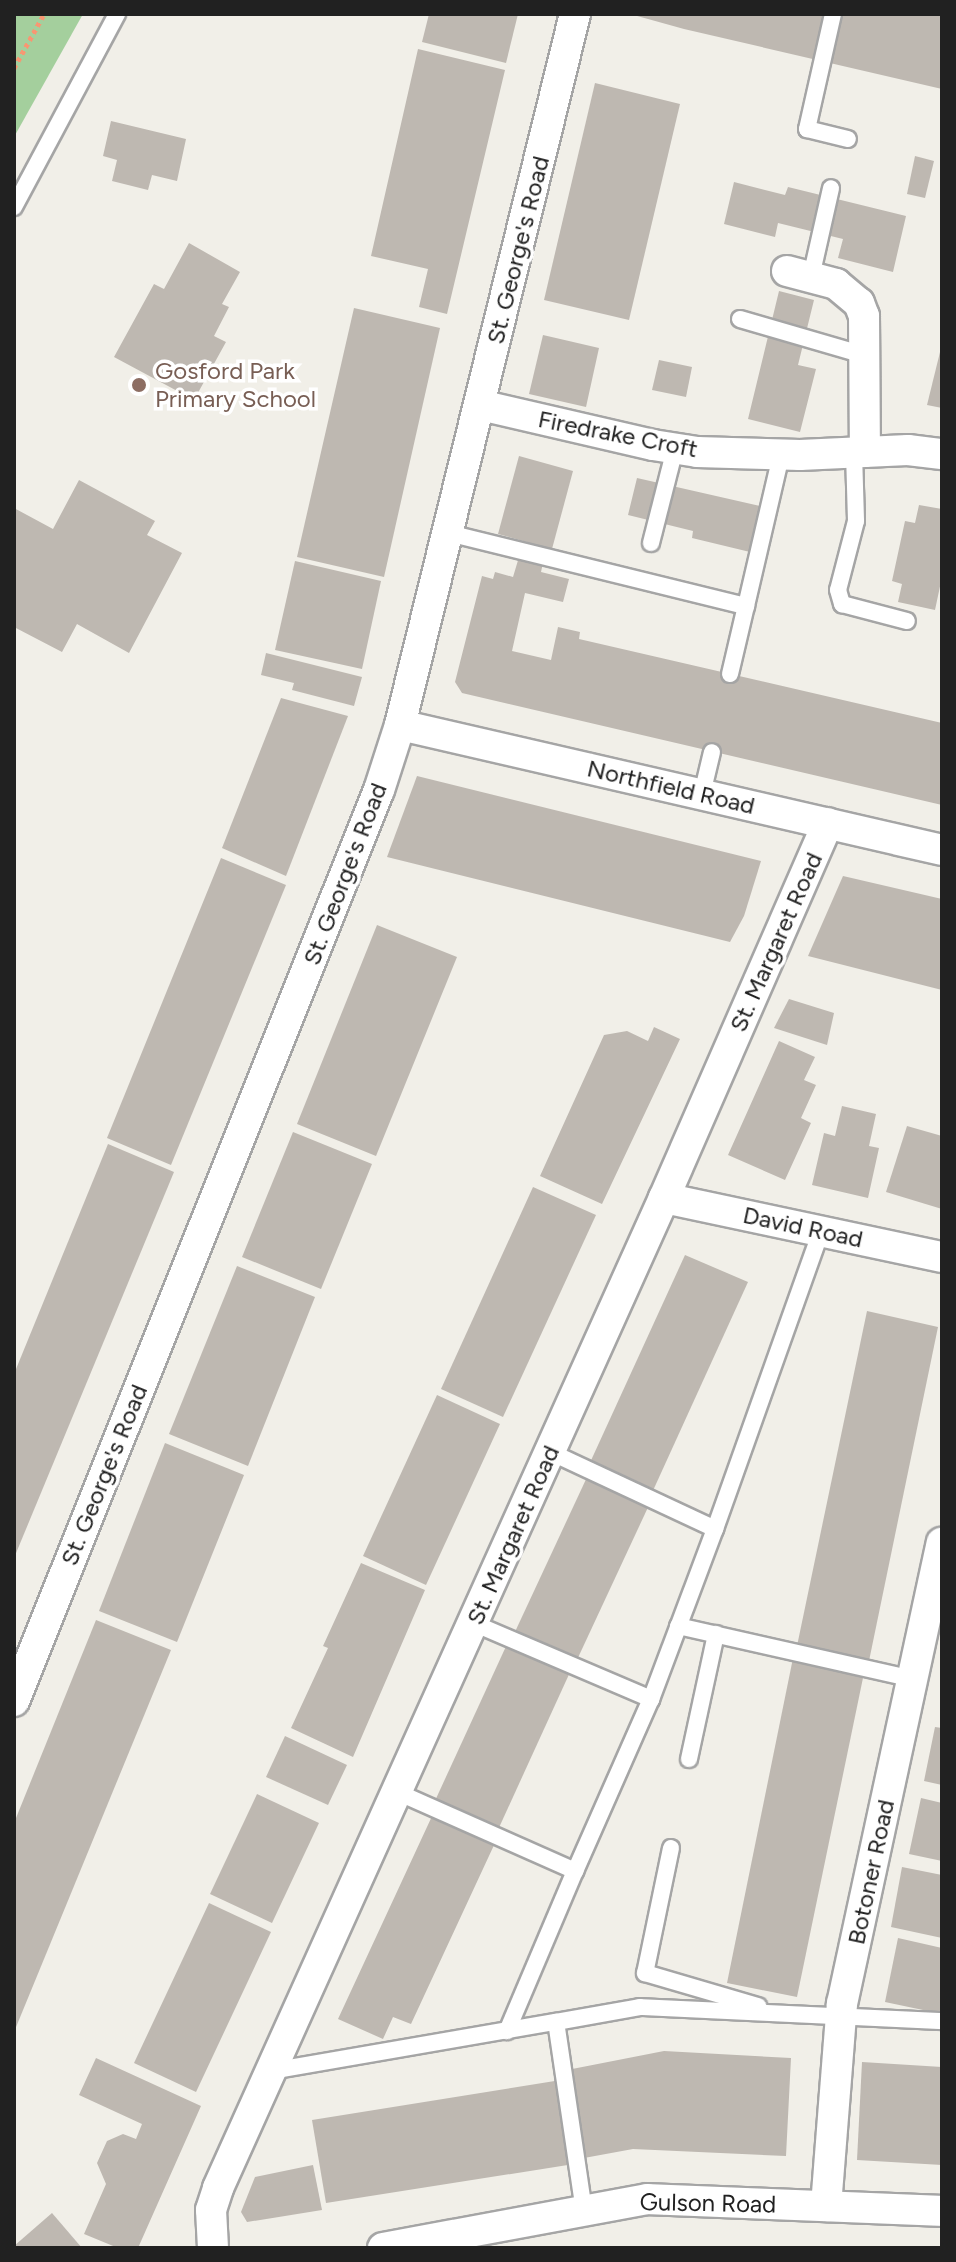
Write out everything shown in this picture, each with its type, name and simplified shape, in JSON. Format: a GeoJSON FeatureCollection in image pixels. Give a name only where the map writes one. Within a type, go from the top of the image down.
{"type":"FeatureCollection","features":[{"type":"Feature","properties":{"kind":"street","name":"St. George's Road"},"geometry":{"type":"LineString","coordinates":[[14,1701],[379,790],[400,725],[575,14]]}},
{"type":"Feature","properties":{"kind":"street"},"geometry":{"type":"LineString","coordinates":[[799,274],[836,284],[859,303],[864,316],[859,452]]}},
{"type":"Feature","properties":{"kind":"street","name":"Firedrake Croft"},"geometry":{"type":"LineString","coordinates":[[480,405],[675,449],[781,455],[908,450],[942,454]]}},
{"type":"Feature","properties":{"kind":"street","name":"Northfield Road"},"geometry":{"type":"LineString","coordinates":[[400,725],[942,850]]}},
{"type":"Feature","properties":{"kind":"street","name":"St. Margaret Road"},"geometry":{"type":"LineString","coordinates":[[213,2248],[210,2232],[214,2199],[664,1198],[828,823]]}},
{"type":"Feature","properties":{"kind":"street","name":"David Road"},"geometry":{"type":"LineString","coordinates":[[664,1198],[942,1257]]}},
{"type":"Feature","properties":{"kind":"street","name":"Botoner Road"},"geometry":{"type":"LineString","coordinates":[[826,2206],[841,2016],[942,1543]]}},
{"type":"Feature","properties":{"kind":"street","name":"Gulson Road"},"geometry":{"type":"LineString","coordinates":[[383,2248],[648,2199],[942,2211]]}},
{"type":"Feature","properties":{"kind":"lane"},"geometry":{"type":"LineString","coordinates":[[14,207],[117,14]]}},
{"type":"Feature","properties":{"kind":"lane"},"geometry":{"type":"LineString","coordinates":[[833,14],[807,129],[848,139]]}},
{"type":"Feature","properties":{"kind":"lane"},"geometry":{"type":"LineString","coordinates":[[799,274],[831,188]]}},
{"type":"Feature","properties":{"kind":"lane"},"geometry":{"type":"LineString","coordinates":[[740,319],[864,355]]}},
{"type":"Feature","properties":{"kind":"lane"},"geometry":{"type":"LineString","coordinates":[[651,543],[675,449]]}},
{"type":"Feature","properties":{"kind":"lane"},"geometry":{"type":"LineString","coordinates":[[859,452],[856,521],[838,590],[842,604],[907,621]]}},
{"type":"Feature","properties":{"kind":"lane"},"geometry":{"type":"LineString","coordinates":[[730,674],[781,455]]}},
{"type":"Feature","properties":{"kind":"lane"},"geometry":{"type":"LineString","coordinates":[[448,533],[746,606]]}},
{"type":"Feature","properties":{"kind":"lane"},"geometry":{"type":"LineString","coordinates":[[702,794],[712,752]]}},
{"type":"Feature","properties":{"kind":"lane"},"geometry":{"type":"LineString","coordinates":[[507,2031],[651,1699],[821,1231]]}},
{"type":"Feature","properties":{"kind":"lane"},"geometry":{"type":"LineString","coordinates":[[550,1452],[715,1529]]}},
{"type":"Feature","properties":{"kind":"lane"},"geometry":{"type":"LineString","coordinates":[[473,1623],[651,1699]]}},
{"type":"Feature","properties":{"kind":"lane"},"geometry":{"type":"LineString","coordinates":[[678,1626],[913,1679]]}},
{"type":"Feature","properties":{"kind":"lane"},"geometry":{"type":"LineString","coordinates":[[689,1759],[716,1634]]}},
{"type":"Feature","properties":{"kind":"lane"},"geometry":{"type":"LineString","coordinates":[[397,1792],[575,1871]]}},
{"type":"Feature","properties":{"kind":"lane"},"geometry":{"type":"LineString","coordinates":[[671,1848],[645,1973],[782,2014]]}},
{"type":"Feature","properties":{"kind":"lane"},"geometry":{"type":"LineString","coordinates":[[271,2071],[640,2007],[942,2021]]}},
{"type":"Feature","properties":{"kind":"lane"},"geometry":{"type":"LineString","coordinates":[[556,2022],[584,2211]]}},
{"type":"Feature","properties":{"kind":"path"},"geometry":{"type":"LineString","coordinates":[[14,68],[44,14]]}},
{"type":"Feature","properties":{"kind":"green space"},"geometry":{"type":"Polygon","coordinates":[[[14,14],[83,14],[14,137],[14,14]]]}},
{"type":"Feature","properties":{"kind":"building"},"geometry":{"type":"Polygon","coordinates":[[[429,14],[518,14],[506,63],[422,42],[429,14]]]}},
{"type":"Feature","properties":{"kind":"building"},"geometry":{"type":"Polygon","coordinates":[[[630,14],[942,14],[942,89],[684,29],[630,14]]]}},
{"type":"Feature","properties":{"kind":"building"},"geometry":{"type":"Polygon","coordinates":[[[418,49],[505,70],[447,314],[419,307],[428,269],[371,256],[418,49]]]}},
{"type":"Feature","properties":{"kind":"building"},"geometry":{"type":"Polygon","coordinates":[[[595,83],[680,104],[629,320],[544,300],[595,83]]]}},
{"type":"Feature","properties":{"kind":"building"},"geometry":{"type":"Polygon","coordinates":[[[111,121],[186,139],[177,181],[152,175],[148,190],[112,181],[117,160],[103,156],[111,121]]]}},
{"type":"Feature","properties":{"kind":"building"},"geometry":{"type":"Polygon","coordinates":[[[915,156],[934,161],[925,198],[907,194],[915,156]]]}},
{"type":"Feature","properties":{"kind":"building"},"geometry":{"type":"Polygon","coordinates":[[[734,182],[785,195],[788,187],[906,216],[893,272],[838,258],[843,239],[778,223],[775,237],[724,224],[734,182]]]}},
{"type":"Feature","properties":{"kind":"building"},"geometry":{"type":"Polygon","coordinates":[[[189,243],[240,272],[222,304],[229,307],[214,336],[226,342],[194,400],[114,357],[154,284],[164,289],[189,243]]]}},
{"type":"Feature","properties":{"kind":"building"},"geometry":{"type":"Polygon","coordinates":[[[779,291],[814,300],[798,365],[816,369],[800,432],[748,419],[779,291]]]}},
{"type":"Feature","properties":{"kind":"building"},"geometry":{"type":"Polygon","coordinates":[[[354,308],[440,328],[384,577],[297,557],[354,308]]]}},
{"type":"Feature","properties":{"kind":"building"},"geometry":{"type":"Polygon","coordinates":[[[543,335],[599,348],[586,407],[529,394],[543,335]]]}},
{"type":"Feature","properties":{"kind":"building"},"geometry":{"type":"Polygon","coordinates":[[[942,348],[942,408],[927,405],[942,348]]]}},
{"type":"Feature","properties":{"kind":"building"},"geometry":{"type":"Polygon","coordinates":[[[659,360],[692,367],[686,397],[652,390],[659,360]]]}},
{"type":"Feature","properties":{"kind":"building"},"geometry":{"type":"Polygon","coordinates":[[[519,456],[573,471],[552,549],[498,534],[519,456]]]}},
{"type":"Feature","properties":{"kind":"building"},"geometry":{"type":"Polygon","coordinates":[[[637,478],[760,506],[750,552],[692,538],[693,531],[628,515],[637,478]]]}},
{"type":"Feature","properties":{"kind":"building"},"geometry":{"type":"Polygon","coordinates":[[[79,480],[155,521],[147,535],[182,553],[129,653],[77,624],[62,652],[14,627],[14,508],[53,529],[79,480]]]}},
{"type":"Feature","properties":{"kind":"building"},"geometry":{"type":"Polygon","coordinates":[[[919,505],[942,509],[942,577],[935,610],[898,602],[902,584],[892,581],[905,521],[915,523],[919,505]]]}},
{"type":"Feature","properties":{"kind":"building"},"geometry":{"type":"Polygon","coordinates":[[[519,557],[543,563],[541,572],[569,579],[563,602],[525,593],[512,651],[551,660],[558,627],[580,632],[579,639],[942,723],[942,805],[462,693],[455,682],[482,576],[493,579],[495,572],[513,577],[519,557]]]}},
{"type":"Feature","properties":{"kind":"building"},"geometry":{"type":"Polygon","coordinates":[[[295,561],[381,581],[362,669],[275,650],[295,561]]]}},
{"type":"Feature","properties":{"kind":"building"},"geometry":{"type":"Polygon","coordinates":[[[266,653],[362,677],[354,706],[292,690],[294,683],[261,675],[266,653]]]}},
{"type":"Feature","properties":{"kind":"building"},"geometry":{"type":"Polygon","coordinates":[[[281,698],[348,716],[286,876],[222,848],[281,698]]]}},
{"type":"Feature","properties":{"kind":"building"},"geometry":{"type":"Polygon","coordinates":[[[417,776],[761,861],[744,916],[730,942],[387,857],[417,776]]]}},
{"type":"Feature","properties":{"kind":"building"},"geometry":{"type":"Polygon","coordinates":[[[221,858],[286,885],[171,1165],[107,1138],[221,858]]]}},
{"type":"Feature","properties":{"kind":"building"},"geometry":{"type":"Polygon","coordinates":[[[843,876],[942,899],[942,990],[808,956],[843,876]]]}},
{"type":"Feature","properties":{"kind":"building"},"geometry":{"type":"Polygon","coordinates":[[[377,925],[457,957],[376,1156],[297,1124],[377,925]]]}},
{"type":"Feature","properties":{"kind":"building"},"geometry":{"type":"Polygon","coordinates":[[[789,999],[834,1013],[827,1045],[774,1028],[789,999]]]}},
{"type":"Feature","properties":{"kind":"building"},"geometry":{"type":"Polygon","coordinates":[[[654,1027],[680,1039],[602,1204],[540,1176],[604,1035],[627,1031],[648,1041],[654,1027]]]}},
{"type":"Feature","properties":{"kind":"building"},"geometry":{"type":"Polygon","coordinates":[[[779,1041],[815,1057],[804,1080],[816,1085],[801,1118],[811,1123],[785,1180],[728,1155],[779,1041]]]}},
{"type":"Feature","properties":{"kind":"building"},"geometry":{"type":"Polygon","coordinates":[[[842,1106],[876,1114],[869,1146],[879,1148],[868,1198],[812,1185],[824,1133],[835,1136],[842,1106]]]}},
{"type":"Feature","properties":{"kind":"building"},"geometry":{"type":"Polygon","coordinates":[[[907,1126],[942,1136],[942,1209],[886,1192],[907,1126]]]}},
{"type":"Feature","properties":{"kind":"building"},"geometry":{"type":"Polygon","coordinates":[[[293,1132],[372,1164],[321,1289],[242,1257],[293,1132]]]}},
{"type":"Feature","properties":{"kind":"building"},"geometry":{"type":"Polygon","coordinates":[[[108,1144],[174,1172],[14,1558],[14,1374],[108,1144]]]}},
{"type":"Feature","properties":{"kind":"building"},"geometry":{"type":"Polygon","coordinates":[[[533,1187],[596,1215],[503,1417],[441,1389],[533,1187]]]}},
{"type":"Feature","properties":{"kind":"building"},"geometry":{"type":"Polygon","coordinates":[[[685,1255],[748,1282],[651,1495],[588,1467],[685,1255]]]}},
{"type":"Feature","properties":{"kind":"building"},"geometry":{"type":"Polygon","coordinates":[[[237,1266],[315,1297],[248,1466],[169,1434],[237,1266]]]}},
{"type":"Feature","properties":{"kind":"building"},"geometry":{"type":"Polygon","coordinates":[[[867,1311],[938,1327],[869,1661],[797,1646],[867,1311]]]}},
{"type":"Feature","properties":{"kind":"building"},"geometry":{"type":"Polygon","coordinates":[[[437,1395],[500,1424],[426,1585],[363,1556],[437,1395]]]}},
{"type":"Feature","properties":{"kind":"building"},"geometry":{"type":"Polygon","coordinates":[[[165,1443],[244,1475],[177,1642],[99,1611],[165,1443]]]}},
{"type":"Feature","properties":{"kind":"building"},"geometry":{"type":"Polygon","coordinates":[[[588,1475],[650,1503],[576,1662],[514,1634],[588,1475]]]}},
{"type":"Feature","properties":{"kind":"building"},"geometry":{"type":"Polygon","coordinates":[[[361,1563],[425,1590],[353,1757],[291,1728],[328,1648],[323,1646],[361,1563]]]}},
{"type":"Feature","properties":{"kind":"building"},"geometry":{"type":"Polygon","coordinates":[[[96,1620],[171,1650],[14,2032],[14,1823],[96,1620]]]}},
{"type":"Feature","properties":{"kind":"building"},"geometry":{"type":"Polygon","coordinates":[[[508,1642],[571,1670],[497,1832],[434,1803],[508,1642]]]}},
{"type":"Feature","properties":{"kind":"building"},"geometry":{"type":"Polygon","coordinates":[[[793,1658],[864,1673],[797,1997],[727,1983],[793,1658]]]}},
{"type":"Feature","properties":{"kind":"building"},"geometry":{"type":"Polygon","coordinates":[[[935,1727],[942,1728],[942,1785],[924,1781],[935,1727]]]}},
{"type":"Feature","properties":{"kind":"building"},"geometry":{"type":"Polygon","coordinates":[[[285,1736],[347,1765],[328,1805],[266,1777],[285,1736]]]}},
{"type":"Feature","properties":{"kind":"building"},"geometry":{"type":"Polygon","coordinates":[[[257,1794],[319,1823],[272,1923],[210,1894],[257,1794]]]}},
{"type":"Feature","properties":{"kind":"building"},"geometry":{"type":"Polygon","coordinates":[[[921,1798],[942,1803],[942,1861],[909,1854],[921,1798]]]}},
{"type":"Feature","properties":{"kind":"building"},"geometry":{"type":"Polygon","coordinates":[[[433,1814],[495,1843],[411,2024],[393,2017],[383,2039],[338,2019],[433,1814]]]}},
{"type":"Feature","properties":{"kind":"building"},"geometry":{"type":"Polygon","coordinates":[[[902,1867],[942,1875],[942,1938],[891,1927],[902,1867]]]}},
{"type":"Feature","properties":{"kind":"building"},"geometry":{"type":"Polygon","coordinates":[[[209,1903],[271,1932],[196,2092],[134,2063],[209,1903]]]}},
{"type":"Feature","properties":{"kind":"building"},"geometry":{"type":"Polygon","coordinates":[[[898,1938],[942,1948],[942,2014],[885,2002],[898,1938]]]}},
{"type":"Feature","properties":{"kind":"building"},"geometry":{"type":"Polygon","coordinates":[[[664,2051],[791,2058],[786,2156],[633,2149],[584,2158],[567,2070],[664,2051]]]}},
{"type":"Feature","properties":{"kind":"building"},"geometry":{"type":"Polygon","coordinates":[[[96,2058],[201,2106],[138,2248],[118,2248],[84,2234],[106,2184],[97,2163],[107,2141],[123,2134],[136,2139],[142,2124],[79,2095],[96,2058]]]}},
{"type":"Feature","properties":{"kind":"building"},"geometry":{"type":"Polygon","coordinates":[[[862,2062],[942,2067],[942,2165],[857,2160],[862,2062]]]}},
{"type":"Feature","properties":{"kind":"building"},"geometry":{"type":"Polygon","coordinates":[[[561,2080],[574,2164],[326,2203],[312,2120],[561,2080]]]}},
{"type":"Feature","properties":{"kind":"building"},"geometry":{"type":"Polygon","coordinates":[[[313,2165],[322,2210],[247,2222],[241,2212],[255,2177],[313,2165]]]}},
{"type":"Feature","properties":{"kind":"building"},"geometry":{"type":"Polygon","coordinates":[[[52,2213],[82,2248],[14,2248],[14,2246],[52,2213]]]}},
{"type":"Feature","properties":{"kind":"place","name":"Gosford Park Primary School"},"geometry":{"type":"Point","coordinates":[139,385]}}]}
